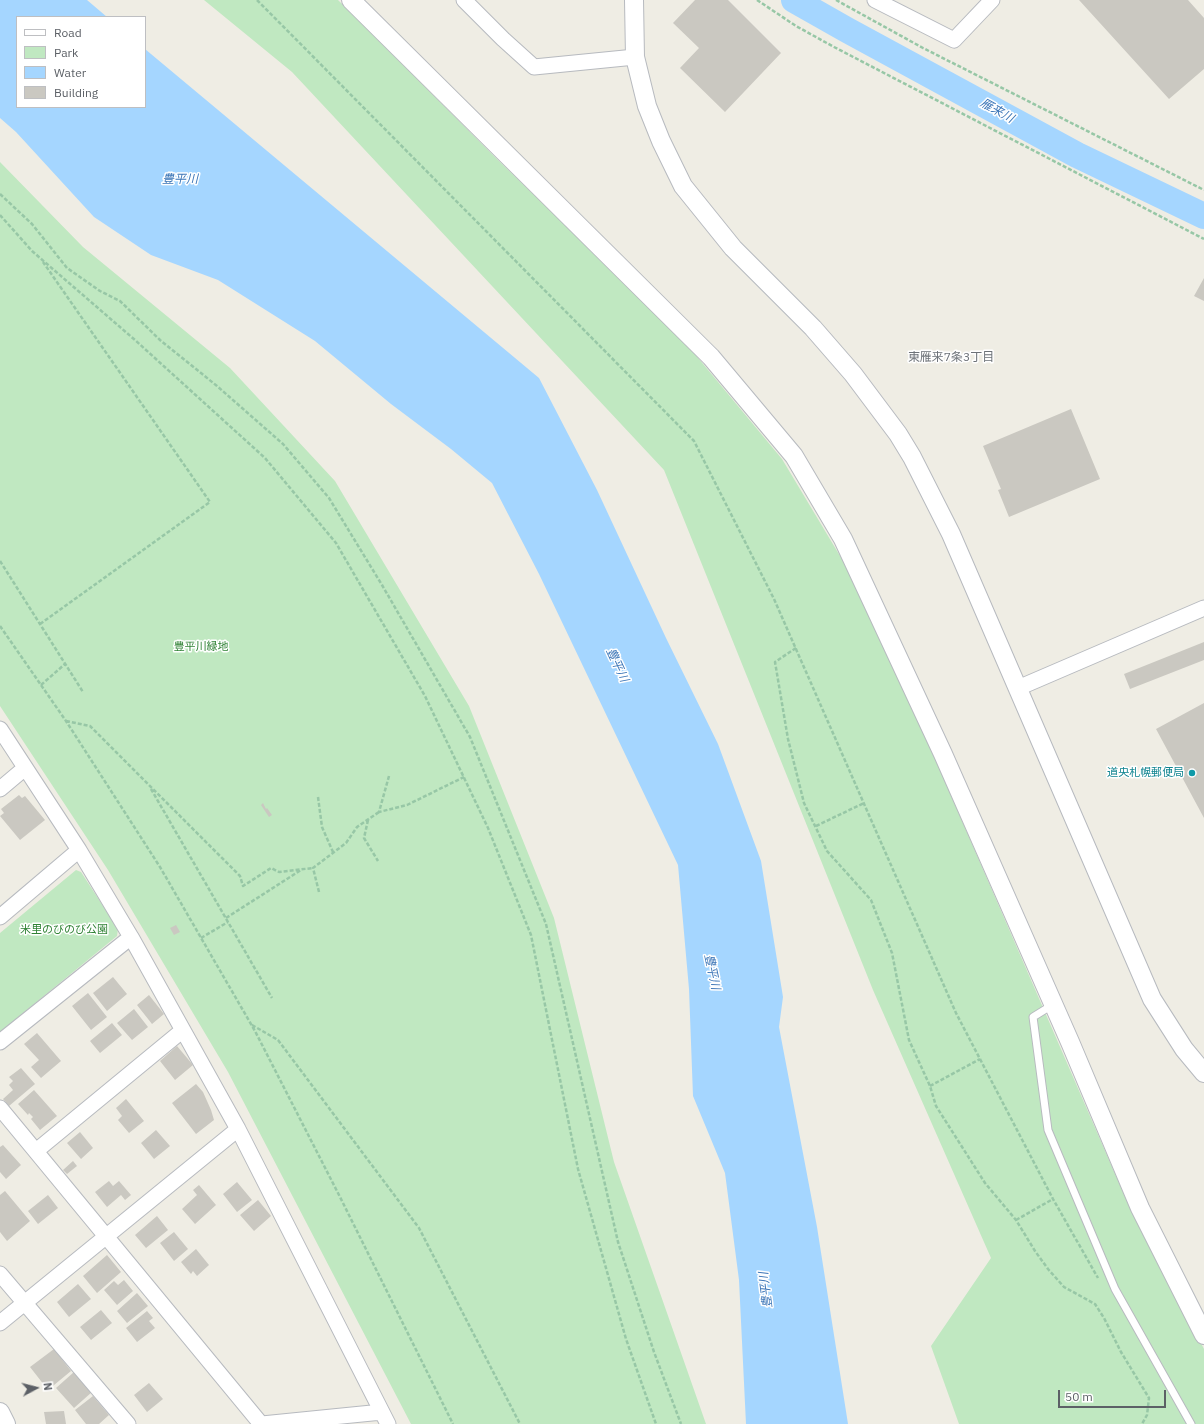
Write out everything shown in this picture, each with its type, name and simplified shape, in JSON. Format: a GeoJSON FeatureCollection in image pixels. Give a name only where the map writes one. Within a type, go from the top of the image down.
{"type":"FeatureCollection","features":[{"type":"Feature","properties":{"kind":"street"},"geometry":{"type":"LineString","coordinates":[[351,0],[711,357],[794,456],[843,539],[943,754],[1054,1004],[1140,1208],[1204,1335]]}},
{"type":"Feature","properties":{"kind":"street"},"geometry":{"type":"LineString","coordinates":[[464,0],[534,67],[635,56]]}},
{"type":"Feature","properties":{"kind":"street"},"geometry":{"type":"LineString","coordinates":[[634,0],[635,56],[647,106],[661,141],[683,186],[733,248],[813,328],[853,374],[898,434],[912,457],[951,534],[1152,999],[1184,1049],[1204,1074]]}},
{"type":"Feature","properties":{"kind":"street"},"geometry":{"type":"LineString","coordinates":[[875,0],[954,40],[992,0]]}},
{"type":"Feature","properties":{"kind":"street"},"geometry":{"type":"LineString","coordinates":[[1018,688],[1204,608]]}},
{"type":"Feature","properties":{"kind":"street"},"geometry":{"type":"LineString","coordinates":[[0,729],[79,850],[131,937],[238,1129],[385,1418],[262,1424],[0,1108]]}},
{"type":"Feature","properties":{"kind":"street"},"geometry":{"type":"LineString","coordinates":[[0,789],[25,768]]}},
{"type":"Feature","properties":{"kind":"street"},"geometry":{"type":"LineString","coordinates":[[0,917],[79,850]]}},
{"type":"Feature","properties":{"kind":"street"},"geometry":{"type":"LineString","coordinates":[[0,1042],[131,937]]}},
{"type":"Feature","properties":{"kind":"street"},"geometry":{"type":"LineString","coordinates":[[36,1151],[182,1030]]}},
{"type":"Feature","properties":{"kind":"street"},"geometry":{"type":"LineString","coordinates":[[0,1323],[238,1129]]}},
{"type":"Feature","properties":{"kind":"street"},"geometry":{"type":"LineString","coordinates":[[0,1274],[128,1424]]}},
{"type":"Feature","properties":{"kind":"street"},"geometry":{"type":"LineString","coordinates":[[0,1412],[6,1424]]}},
{"type":"Feature","properties":{"kind":"lane"},"geometry":{"type":"LineString","coordinates":[[1054,1004],[1033,1017],[1048,1130],[1115,1289],[1191,1424]]}},
{"type":"Feature","properties":{"kind":"path"},"geometry":{"type":"LineString","coordinates":[[257,0],[694,441],[774,599],[956,1014],[1053,1199],[1099,1281]]}},
{"type":"Feature","properties":{"kind":"path"},"geometry":{"type":"LineString","coordinates":[[757,0],[796,26],[834,47],[1204,239]]}},
{"type":"Feature","properties":{"kind":"path"},"geometry":{"type":"LineString","coordinates":[[836,0],[923,48],[1204,190]]}},
{"type":"Feature","properties":{"kind":"path"},"geometry":{"type":"LineString","coordinates":[[0,194],[32,224],[67,268],[100,291],[120,301],[160,340],[217,386],[283,444],[329,498],[386,592],[470,737],[546,924],[618,1242],[654,1352],[681,1424]]}},
{"type":"Feature","properties":{"kind":"path"},"geometry":{"type":"LineString","coordinates":[[0,215],[32,251],[265,458],[336,543],[425,696],[488,828],[532,935],[578,1169],[626,1339],[656,1424]]}},
{"type":"Feature","properties":{"kind":"path"},"geometry":{"type":"LineString","coordinates":[[40,258],[210,502],[40,624]]}},
{"type":"Feature","properties":{"kind":"path"},"geometry":{"type":"LineString","coordinates":[[0,561],[83,692]]}},
{"type":"Feature","properties":{"kind":"path"},"geometry":{"type":"LineString","coordinates":[[0,626],[66,721],[160,867],[251,1024],[339,1195],[453,1424]]}},
{"type":"Feature","properties":{"kind":"path"},"geometry":{"type":"LineString","coordinates":[[796,648],[775,662],[788,739],[804,803],[827,851],[871,900],[892,953],[909,1040],[930,1086],[936,1106],[985,1183],[1016,1220],[1034,1251],[1048,1270],[1064,1287],[1095,1304],[1104,1318],[1121,1352],[1149,1398],[1147,1416],[1142,1424]]}},
{"type":"Feature","properties":{"kind":"path"},"geometry":{"type":"LineString","coordinates":[[41,685],[66,664]]}},
{"type":"Feature","properties":{"kind":"path"},"geometry":{"type":"LineString","coordinates":[[66,721],[90,726],[240,876],[243,886],[271,868],[279,872],[313,868],[346,843],[357,827],[379,812],[407,805],[464,777]]}},
{"type":"Feature","properties":{"kind":"path"},"geometry":{"type":"LineString","coordinates":[[379,812],[389,776]]}},
{"type":"Feature","properties":{"kind":"path"},"geometry":{"type":"LineString","coordinates":[[149,785],[272,998]]}},
{"type":"Feature","properties":{"kind":"path"},"geometry":{"type":"LineString","coordinates":[[318,798],[322,827],[333,852]]}},
{"type":"Feature","properties":{"kind":"path"},"geometry":{"type":"LineString","coordinates":[[816,826],[864,803]]}},
{"type":"Feature","properties":{"kind":"path"},"geometry":{"type":"LineString","coordinates":[[368,820],[364,838],[378,862]]}},
{"type":"Feature","properties":{"kind":"path"},"geometry":{"type":"LineString","coordinates":[[313,868],[319,892]]}},
{"type":"Feature","properties":{"kind":"path"},"geometry":{"type":"LineString","coordinates":[[226,918],[303,869]]}},
{"type":"Feature","properties":{"kind":"path"},"geometry":{"type":"LineString","coordinates":[[201,938],[228,922]]}},
{"type":"Feature","properties":{"kind":"path"},"geometry":{"type":"LineString","coordinates":[[251,1024],[278,1040],[419,1228],[520,1424]]}},
{"type":"Feature","properties":{"kind":"path"},"geometry":{"type":"LineString","coordinates":[[930,1086],[980,1059]]}},
{"type":"Feature","properties":{"kind":"path"},"geometry":{"type":"LineString","coordinates":[[1016,1220],[1053,1199]]}},
{"type":"Feature","properties":{"kind":"green space"},"geometry":{"type":"Polygon","coordinates":[[[204,0],[338,0],[497,159],[684,341],[782,459],[858,586],[930,747],[1129,1206],[1204,1349],[1204,1424],[959,1424],[931,1346],[991,1258],[873,990],[664,470],[292,72],[204,0]]]}},
{"type":"Feature","properties":{"kind":"green space","name":"豊平川緑地"},"geometry":{"type":"Polygon","coordinates":[[[0,162],[83,247],[230,368],[335,481],[469,706],[554,918],[614,1162],[706,1424],[411,1424],[228,1072],[108,870],[0,706],[0,162]]]}},
{"type":"Feature","properties":{"kind":"green space","name":"米里のびのび公園"},"geometry":{"type":"Polygon","coordinates":[[[76,870],[81,872],[118,929],[117,936],[0,1032],[0,933],[76,870]]]}},
{"type":"Feature","properties":{"kind":"water","name":"豊平川"},"geometry":{"type":"Polygon","coordinates":[[[0,0],[87,0],[106,16],[16,16],[16,108],[146,108],[146,50],[539,378],[597,490],[666,638],[718,744],[761,861],[783,997],[779,1027],[817,1227],[848,1424],[746,1424],[739,1280],[725,1173],[693,1096],[689,989],[678,865],[539,574],[492,483],[451,449],[391,404],[315,341],[218,280],[151,255],[94,217],[16,132],[0,118],[0,0]]]}},
{"type":"Feature","properties":{"kind":"building"},"geometry":{"type":"Polygon","coordinates":[[[695,0],[728,0],[781,53],[725,112],[680,68],[699,48],[673,23],[695,0]]]}},
{"type":"Feature","properties":{"kind":"building"},"geometry":{"type":"Polygon","coordinates":[[[1079,0],[1188,0],[1204,18],[1204,69],[1169,99],[1079,0]]]}},
{"type":"Feature","properties":{"kind":"building"},"geometry":{"type":"Polygon","coordinates":[[[1204,278],[1204,301],[1194,296],[1204,278]]]}},
{"type":"Feature","properties":{"kind":"building"},"geometry":{"type":"Polygon","coordinates":[[[1071,409],[1100,479],[1009,517],[998,490],[1001,489],[983,446],[1071,409]]]}},
{"type":"Feature","properties":{"kind":"building"},"geometry":{"type":"Polygon","coordinates":[[[1204,642],[1204,660],[1130,689],[1124,674],[1204,642]]]}},
{"type":"Feature","properties":{"kind":"building","name":"道央札幌郵便局"},"geometry":{"type":"Polygon","coordinates":[[[1204,703],[1204,818],[1156,729],[1204,703]]]}},
{"type":"Feature","properties":{"kind":"building"},"geometry":{"type":"Polygon","coordinates":[[[19,795],[22,798],[25,796],[45,820],[20,840],[0,816],[4,813],[1,809],[19,795]]]}},
{"type":"Feature","properties":{"kind":"building"},"geometry":{"type":"Polygon","coordinates":[[[263,803],[272,815],[269,817],[261,805],[263,803]]]}},
{"type":"Feature","properties":{"kind":"building"},"geometry":{"type":"Polygon","coordinates":[[[176,925],[180,932],[174,935],[170,928],[176,925]]]}},
{"type":"Feature","properties":{"kind":"building"},"geometry":{"type":"Polygon","coordinates":[[[113,977],[127,994],[107,1011],[93,993],[113,977]]]}},
{"type":"Feature","properties":{"kind":"building"},"geometry":{"type":"Polygon","coordinates":[[[88,993],[107,1017],[91,1030],[72,1006],[88,993]]]}},
{"type":"Feature","properties":{"kind":"building"},"geometry":{"type":"Polygon","coordinates":[[[149,995],[164,1014],[152,1024],[137,1005],[149,995]]]}},
{"type":"Feature","properties":{"kind":"building"},"geometry":{"type":"Polygon","coordinates":[[[134,1009],[148,1027],[132,1040],[117,1023],[134,1009]]]}},
{"type":"Feature","properties":{"kind":"building"},"geometry":{"type":"Polygon","coordinates":[[[112,1023],[122,1035],[100,1053],[90,1041],[112,1023]]]}},
{"type":"Feature","properties":{"kind":"building"},"geometry":{"type":"Polygon","coordinates":[[[37,1033],[61,1061],[41,1078],[31,1067],[39,1060],[24,1044],[37,1033]]]}},
{"type":"Feature","properties":{"kind":"building"},"geometry":{"type":"Polygon","coordinates":[[[177,1046],[193,1065],[175,1080],[160,1061],[177,1046]]]}},
{"type":"Feature","properties":{"kind":"building"},"geometry":{"type":"Polygon","coordinates":[[[21,1068],[35,1084],[9,1106],[3,1099],[13,1090],[9,1085],[13,1081],[9,1077],[21,1068]]]}},
{"type":"Feature","properties":{"kind":"building"},"geometry":{"type":"Polygon","coordinates":[[[196,1084],[203,1092],[214,1120],[196,1134],[172,1103],[196,1084]]]}},
{"type":"Feature","properties":{"kind":"building"},"geometry":{"type":"Polygon","coordinates":[[[34,1090],[57,1116],[40,1130],[31,1119],[33,1117],[29,1113],[28,1115],[18,1104],[34,1090]]]}},
{"type":"Feature","properties":{"kind":"building"},"geometry":{"type":"Polygon","coordinates":[[[126,1099],[144,1121],[129,1133],[118,1120],[122,1116],[116,1108],[126,1099]]]}},
{"type":"Feature","properties":{"kind":"building"},"geometry":{"type":"Polygon","coordinates":[[[156,1130],[170,1146],[154,1159],[141,1143],[156,1130]]]}},
{"type":"Feature","properties":{"kind":"building"},"geometry":{"type":"Polygon","coordinates":[[[80,1132],[93,1148],[81,1159],[67,1143],[80,1132]]]}},
{"type":"Feature","properties":{"kind":"building"},"geometry":{"type":"Polygon","coordinates":[[[3,1145],[21,1165],[6,1179],[0,1172],[0,1147],[3,1145]]]}},
{"type":"Feature","properties":{"kind":"building"},"geometry":{"type":"Polygon","coordinates":[[[73,1161],[77,1166],[67,1174],[63,1170],[73,1161]]]}},
{"type":"Feature","properties":{"kind":"building"},"geometry":{"type":"Polygon","coordinates":[[[109,1181],[113,1186],[119,1181],[131,1195],[125,1200],[121,1195],[107,1207],[95,1192],[109,1181]]]}},
{"type":"Feature","properties":{"kind":"building"},"geometry":{"type":"Polygon","coordinates":[[[237,1182],[252,1200],[237,1212],[223,1194],[237,1182]]]}},
{"type":"Feature","properties":{"kind":"building"},"geometry":{"type":"Polygon","coordinates":[[[199,1185],[216,1205],[195,1224],[182,1209],[197,1195],[193,1190],[199,1185]]]}},
{"type":"Feature","properties":{"kind":"building"},"geometry":{"type":"Polygon","coordinates":[[[5,1191],[30,1221],[7,1241],[0,1232],[0,1195],[5,1191]]]}},
{"type":"Feature","properties":{"kind":"building"},"geometry":{"type":"Polygon","coordinates":[[[48,1195],[58,1208],[38,1224],[28,1211],[48,1195]]]}},
{"type":"Feature","properties":{"kind":"building"},"geometry":{"type":"Polygon","coordinates":[[[258,1200],[271,1216],[254,1231],[240,1215],[258,1200]]]}},
{"type":"Feature","properties":{"kind":"building"},"geometry":{"type":"Polygon","coordinates":[[[157,1216],[168,1230],[146,1248],[135,1235],[157,1216]]]}},
{"type":"Feature","properties":{"kind":"building"},"geometry":{"type":"Polygon","coordinates":[[[174,1232],[188,1249],[174,1261],[160,1243],[174,1232]]]}},
{"type":"Feature","properties":{"kind":"building"},"geometry":{"type":"Polygon","coordinates":[[[196,1249],[209,1265],[197,1276],[193,1271],[191,1274],[181,1262],[196,1249]]]}},
{"type":"Feature","properties":{"kind":"building"},"geometry":{"type":"Polygon","coordinates":[[[107,1255],[121,1272],[97,1293],[83,1276],[107,1255]]]}},
{"type":"Feature","properties":{"kind":"building"},"geometry":{"type":"Polygon","coordinates":[[[124,1280],[133,1291],[117,1305],[104,1290],[114,1281],[118,1285],[124,1280]]]}},
{"type":"Feature","properties":{"kind":"building"},"geometry":{"type":"Polygon","coordinates":[[[78,1284],[91,1299],[69,1317],[57,1302],[78,1284]]]}},
{"type":"Feature","properties":{"kind":"building"},"geometry":{"type":"Polygon","coordinates":[[[137,1293],[148,1306],[127,1323],[117,1311],[137,1293]]]}},
{"type":"Feature","properties":{"kind":"building"},"geometry":{"type":"Polygon","coordinates":[[[101,1310],[112,1323],[91,1340],[80,1327],[101,1310]]]}},
{"type":"Feature","properties":{"kind":"building"},"geometry":{"type":"Polygon","coordinates":[[[147,1311],[153,1318],[149,1321],[155,1328],[137,1342],[126,1328],[147,1311]]]}},
{"type":"Feature","properties":{"kind":"building"},"geometry":{"type":"Polygon","coordinates":[[[54,1349],[71,1371],[48,1390],[30,1367],[54,1349]]]}},
{"type":"Feature","properties":{"kind":"building"},"geometry":{"type":"Polygon","coordinates":[[[74,1372],[92,1392],[74,1408],[56,1388],[74,1372]]]}},
{"type":"Feature","properties":{"kind":"building"},"geometry":{"type":"Polygon","coordinates":[[[149,1383],[163,1399],[147,1412],[134,1395],[149,1383]]]}},
{"type":"Feature","properties":{"kind":"building"},"geometry":{"type":"Polygon","coordinates":[[[93,1396],[109,1415],[99,1424],[86,1424],[75,1410],[93,1396]]]}},
{"type":"Feature","properties":{"kind":"building"},"geometry":{"type":"Polygon","coordinates":[[[64,1411],[66,1424],[46,1424],[44,1412],[64,1411]]]}},
{"type":"Feature","properties":{"kind":"waterway","name":"雁来川"},"geometry":{"type":"LineString","coordinates":[[794,0],[1077,155],[1204,216]]}},
{"type":"Feature","properties":{"kind":"place","name":"道央札幌郵便局"},"geometry":{"type":"Point","coordinates":[1192,773]}},
{"type":"Feature","properties":{"kind":"district","name":"東雁来7条3丁目"},"geometry":{"type":"Point","coordinates":[951,358]}}]}
